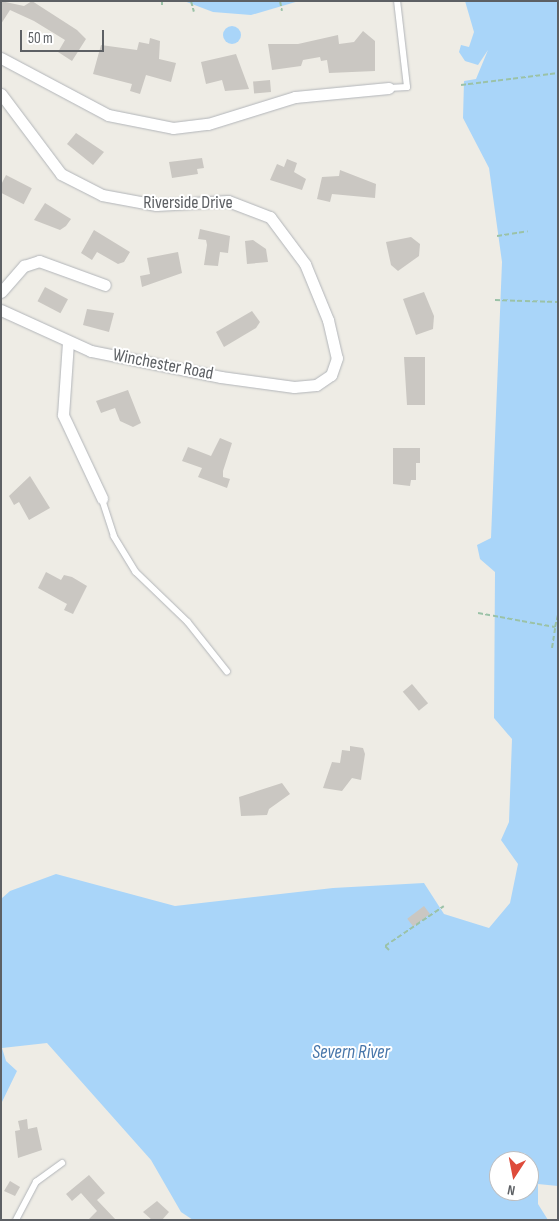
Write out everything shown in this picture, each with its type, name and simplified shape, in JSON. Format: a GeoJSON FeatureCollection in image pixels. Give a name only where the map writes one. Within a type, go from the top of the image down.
{"type":"FeatureCollection","features":[{"type":"Feature","properties":{"kind":"street"},"geometry":{"type":"LineString","coordinates":[[1,58],[108,115],[173,128],[208,124],[295,96],[389,88]]}},
{"type":"Feature","properties":{"kind":"street","name":"Riverside Drive"},"geometry":{"type":"LineString","coordinates":[[1,94],[61,174],[102,195],[156,205],[228,201],[270,217],[305,264],[328,320],[337,358],[331,376]]}},
{"type":"Feature","properties":{"kind":"street"},"geometry":{"type":"LineString","coordinates":[[1,292],[24,266],[39,261],[105,284]]}},
{"type":"Feature","properties":{"kind":"street","name":"Winchester Road"},"geometry":{"type":"LineString","coordinates":[[1,310],[68,342],[118,357],[286,386],[316,385],[331,376]]}},
{"type":"Feature","properties":{"kind":"street"},"geometry":{"type":"LineString","coordinates":[[68,342],[63,416],[102,498]]}},
{"type":"Feature","properties":{"kind":"lane"},"geometry":{"type":"LineString","coordinates":[[389,88],[407,87],[397,1]]}},
{"type":"Feature","properties":{"kind":"lane"},"geometry":{"type":"LineString","coordinates":[[102,498],[114,536],[136,572],[188,622],[227,671]]}},
{"type":"Feature","properties":{"kind":"lane"},"geometry":{"type":"LineString","coordinates":[[16,1220],[36,1182],[62,1163]]}},
{"type":"Feature","properties":{"kind":"path"},"geometry":{"type":"LineString","coordinates":[[191,1],[194,12]]}},
{"type":"Feature","properties":{"kind":"path"},"geometry":{"type":"LineString","coordinates":[[280,1],[282,11]]}},
{"type":"Feature","properties":{"kind":"path"},"geometry":{"type":"LineString","coordinates":[[461,85],[558,73]]}},
{"type":"Feature","properties":{"kind":"path"},"geometry":{"type":"LineString","coordinates":[[497,236],[528,231]]}},
{"type":"Feature","properties":{"kind":"path"},"geometry":{"type":"LineString","coordinates":[[495,300],[558,302]]}},
{"type":"Feature","properties":{"kind":"path"},"geometry":{"type":"LineString","coordinates":[[478,613],[555,627]]}},
{"type":"Feature","properties":{"kind":"path"},"geometry":{"type":"LineString","coordinates":[[552,648],[558,616]]}},
{"type":"Feature","properties":{"kind":"path"},"geometry":{"type":"LineString","coordinates":[[389,950],[385,946],[444,906]]}},
{"type":"Feature","properties":{"kind":"water"},"geometry":{"type":"Polygon","coordinates":[[[184,1],[299,1],[251,15],[213,12],[184,1]]]}},
{"type":"Feature","properties":{"kind":"water","name":"Severn River"},"geometry":{"type":"Polygon","coordinates":[[[465,1],[558,1],[558,1186],[539,1184],[539,1151],[489,1151],[489,1201],[538,1201],[548,1220],[193,1220],[181,1212],[151,1160],[47,1043],[2,1048],[6,1061],[17,1071],[1,1104],[1,899],[10,891],[56,874],[175,906],[333,888],[424,883],[444,914],[489,928],[510,903],[518,864],[501,840],[509,822],[512,739],[494,718],[495,572],[480,559],[477,545],[491,538],[502,262],[489,168],[463,118],[464,81],[476,79],[488,50],[478,65],[465,61],[459,52],[461,45],[469,47],[474,32],[465,1]]]}},
{"type":"Feature","properties":{"kind":"water"},"geometry":{"type":"Polygon","coordinates":[[[228,26],[236,26],[241,31],[239,42],[228,44],[223,39],[223,31],[228,26]]]}},
{"type":"Feature","properties":{"kind":"building"},"geometry":{"type":"Polygon","coordinates":[[[1,1],[24,6],[32,1],[77,30],[86,39],[72,61],[58,52],[65,40],[34,21],[10,10],[1,24],[1,1]]]}},
{"type":"Feature","properties":{"kind":"building"},"geometry":{"type":"Polygon","coordinates":[[[363,31],[375,41],[375,71],[329,73],[327,60],[321,61],[320,57],[303,60],[301,66],[272,70],[268,44],[298,44],[338,35],[339,44],[354,42],[363,31]]]}},
{"type":"Feature","properties":{"kind":"building"},"geometry":{"type":"Polygon","coordinates":[[[150,38],[160,41],[159,59],[176,63],[171,82],[146,75],[140,94],[130,91],[132,84],[93,74],[101,45],[137,50],[139,42],[149,44],[150,38]]]}},
{"type":"Feature","properties":{"kind":"building"},"geometry":{"type":"Polygon","coordinates":[[[236,54],[249,89],[225,91],[222,80],[206,84],[201,62],[236,54]]]}},
{"type":"Feature","properties":{"kind":"building"},"geometry":{"type":"Polygon","coordinates":[[[270,80],[271,92],[254,93],[253,81],[270,80]]]}},
{"type":"Feature","properties":{"kind":"building"},"geometry":{"type":"Polygon","coordinates":[[[76,133],[104,152],[93,165],[67,144],[76,133]]]}},
{"type":"Feature","properties":{"kind":"building"},"geometry":{"type":"Polygon","coordinates":[[[202,158],[204,168],[197,169],[198,174],[172,178],[169,162],[202,158]]]}},
{"type":"Feature","properties":{"kind":"building"},"geometry":{"type":"Polygon","coordinates":[[[287,159],[297,163],[294,172],[306,179],[302,190],[270,180],[277,164],[284,167],[287,159]]]}},
{"type":"Feature","properties":{"kind":"building"},"geometry":{"type":"Polygon","coordinates":[[[340,170],[376,184],[375,198],[332,194],[330,202],[317,199],[322,177],[339,176],[340,170]]]}},
{"type":"Feature","properties":{"kind":"building"},"geometry":{"type":"Polygon","coordinates":[[[6,175],[32,188],[24,204],[1,193],[1,185],[6,175]]]}},
{"type":"Feature","properties":{"kind":"building"},"geometry":{"type":"Polygon","coordinates":[[[45,203],[71,219],[66,226],[60,230],[34,220],[45,203]]]}},
{"type":"Feature","properties":{"kind":"building"},"geometry":{"type":"Polygon","coordinates":[[[200,229],[230,236],[228,253],[220,252],[218,266],[204,265],[207,245],[206,240],[198,239],[200,229]]]}},
{"type":"Feature","properties":{"kind":"building"},"geometry":{"type":"Polygon","coordinates":[[[94,230],[130,252],[124,262],[118,264],[97,252],[92,260],[81,253],[94,230]]]}},
{"type":"Feature","properties":{"kind":"building"},"geometry":{"type":"Polygon","coordinates":[[[411,237],[420,244],[419,256],[398,271],[391,265],[386,242],[411,237]]]}},
{"type":"Feature","properties":{"kind":"building"},"geometry":{"type":"Polygon","coordinates":[[[253,240],[266,249],[268,262],[247,264],[245,241],[253,240]]]}},
{"type":"Feature","properties":{"kind":"building"},"geometry":{"type":"Polygon","coordinates":[[[178,252],[182,273],[142,287],[140,276],[150,274],[147,258],[178,252]]]}},
{"type":"Feature","properties":{"kind":"building"},"geometry":{"type":"Polygon","coordinates":[[[45,287],[68,299],[60,313],[37,301],[45,287]]]}},
{"type":"Feature","properties":{"kind":"building"},"geometry":{"type":"Polygon","coordinates":[[[424,292],[434,316],[433,329],[416,335],[403,299],[424,292]]]}},
{"type":"Feature","properties":{"kind":"building"},"geometry":{"type":"Polygon","coordinates":[[[87,309],[114,313],[109,332],[83,325],[87,309]]]}},
{"type":"Feature","properties":{"kind":"building"},"geometry":{"type":"Polygon","coordinates":[[[252,311],[260,322],[256,328],[224,347],[216,332],[252,311]]]}},
{"type":"Feature","properties":{"kind":"building"},"geometry":{"type":"Polygon","coordinates":[[[404,357],[425,357],[425,405],[407,405],[404,357]]]}},
{"type":"Feature","properties":{"kind":"building"},"geometry":{"type":"Polygon","coordinates":[[[128,390],[141,423],[133,427],[120,421],[115,408],[101,413],[96,401],[128,390]]]}},
{"type":"Feature","properties":{"kind":"building"},"geometry":{"type":"Polygon","coordinates":[[[220,438],[232,443],[223,471],[223,477],[230,479],[227,488],[198,477],[202,468],[182,461],[188,447],[211,456],[220,438]]]}},
{"type":"Feature","properties":{"kind":"building"},"geometry":{"type":"Polygon","coordinates":[[[393,448],[420,448],[420,463],[416,463],[416,480],[411,480],[410,486],[393,484],[393,448]]]}},
{"type":"Feature","properties":{"kind":"building"},"geometry":{"type":"Polygon","coordinates":[[[30,476],[50,508],[29,520],[19,502],[14,505],[9,496],[30,476]]]}},
{"type":"Feature","properties":{"kind":"building"},"geometry":{"type":"Polygon","coordinates":[[[46,572],[61,580],[64,575],[72,577],[87,586],[73,614],[64,610],[67,604],[38,588],[46,572]]]}},
{"type":"Feature","properties":{"kind":"building"},"geometry":{"type":"Polygon","coordinates":[[[412,684],[428,703],[419,711],[403,692],[412,684]]]}},
{"type":"Feature","properties":{"kind":"building"},"geometry":{"type":"Polygon","coordinates":[[[350,746],[363,748],[365,754],[361,780],[352,778],[342,791],[323,788],[332,762],[340,763],[342,750],[350,751],[350,746]]]}},
{"type":"Feature","properties":{"kind":"building"},"geometry":{"type":"Polygon","coordinates":[[[282,783],[290,794],[269,809],[267,815],[241,816],[239,797],[282,783]]]}},
{"type":"Feature","properties":{"kind":"building"},"geometry":{"type":"Polygon","coordinates":[[[424,906],[430,914],[413,927],[407,919],[424,906]]]}},
{"type":"Feature","properties":{"kind":"building"},"geometry":{"type":"Polygon","coordinates":[[[27,1119],[28,1129],[37,1127],[42,1150],[18,1158],[15,1131],[20,1130],[18,1121],[27,1119]]]}},
{"type":"Feature","properties":{"kind":"building"},"geometry":{"type":"Polygon","coordinates":[[[89,1175],[105,1193],[97,1200],[116,1220],[88,1220],[97,1211],[81,1193],[72,1201],[66,1194],[89,1175]]]}},
{"type":"Feature","properties":{"kind":"building"},"geometry":{"type":"Polygon","coordinates":[[[10,1181],[20,1187],[15,1196],[4,1191],[10,1181]]]}},
{"type":"Feature","properties":{"kind":"building"},"geometry":{"type":"Polygon","coordinates":[[[157,1201],[169,1212],[162,1220],[152,1220],[143,1212],[157,1201]]]}}]}
